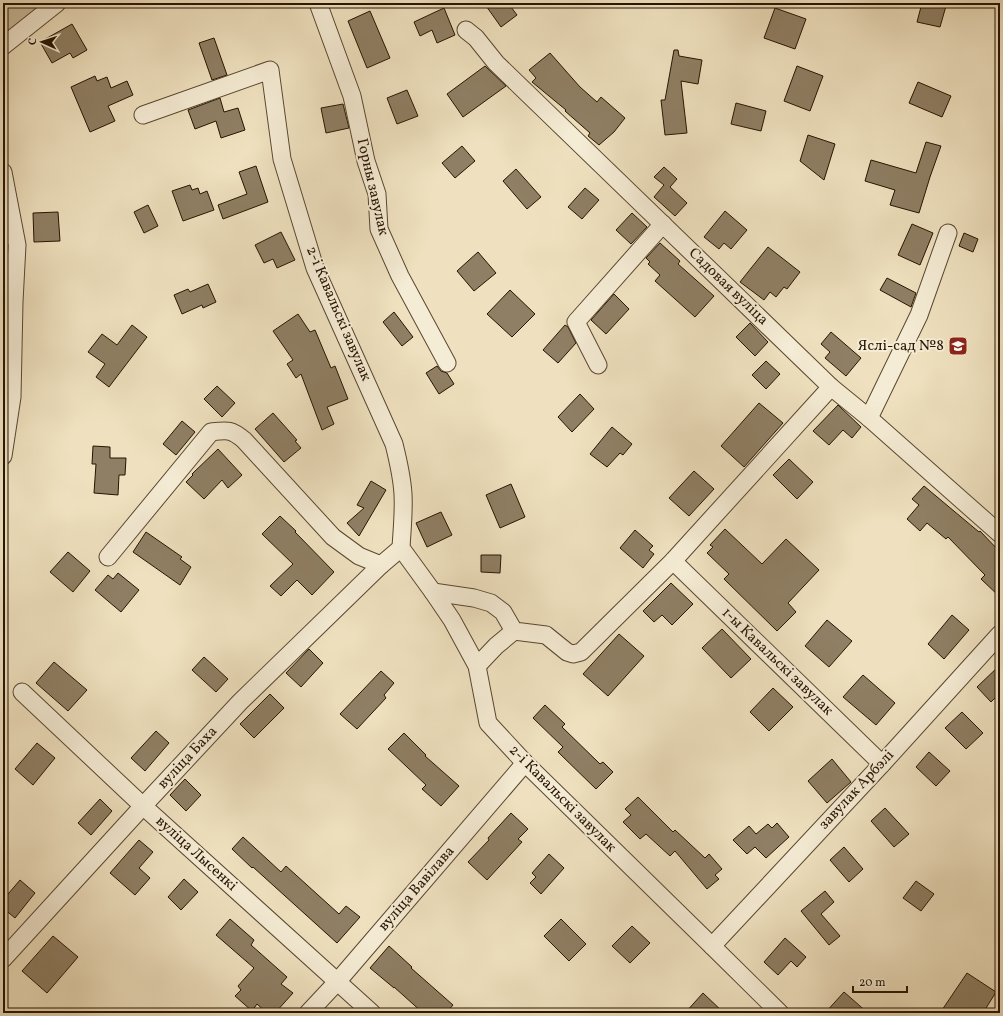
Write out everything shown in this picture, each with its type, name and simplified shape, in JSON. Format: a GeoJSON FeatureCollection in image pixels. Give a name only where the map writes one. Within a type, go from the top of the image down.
{"type":"FeatureCollection","features":[{"type":"Feature","properties":{"kind":"street"},"geometry":{"type":"LineString","coordinates":[[3,46],[57,3]]}},
{"type":"Feature","properties":{"kind":"street","name":"Горны завулак"},"geometry":{"type":"LineString","coordinates":[[318,3],[352,96],[366,160],[377,194],[379,229],[400,276],[447,363]]}},
{"type":"Feature","properties":{"kind":"street","name":"Садовая вуліца"},"geometry":{"type":"LineString","coordinates":[[466,30],[476,38],[496,63],[831,387],[869,418],[1000,534]]}},
{"type":"Feature","properties":{"kind":"street","name":"2-і Кавальскі завулак"},"geometry":{"type":"LineString","coordinates":[[143,116],[270,70],[282,158],[315,268],[394,444],[400,470],[403,494],[403,521],[400,548],[452,620],[477,666],[488,723],[524,763],[780,1013]]}},
{"type":"Feature","properties":{"kind":"street"},"geometry":{"type":"LineString","coordinates":[[3,172],[17,245],[12,397],[3,456]]}},
{"type":"Feature","properties":{"kind":"street"},"geometry":{"type":"LineString","coordinates":[[598,365],[576,322],[663,224]]}},
{"type":"Feature","properties":{"kind":"street"},"geometry":{"type":"LineString","coordinates":[[869,418],[919,315],[948,233]]}},
{"type":"Feature","properties":{"kind":"street"},"geometry":{"type":"LineString","coordinates":[[477,666],[496,646],[514,631],[546,635],[567,652],[573,654],[581,652],[672,561],[831,387]]}},
{"type":"Feature","properties":{"kind":"street"},"geometry":{"type":"LineString","coordinates":[[108,557],[211,432],[224,430],[235,433],[244,440],[333,537],[359,556],[381,565],[400,548]]}},
{"type":"Feature","properties":{"kind":"street","name":"1-ы Кавальскі завулак"},"geometry":{"type":"LineString","coordinates":[[672,561],[882,764]]}},
{"type":"Feature","properties":{"kind":"street","name":"вуліца Баха"},"geometry":{"type":"LineString","coordinates":[[3,959],[240,702],[381,565]]}},
{"type":"Feature","properties":{"kind":"street"},"geometry":{"type":"LineString","coordinates":[[433,592],[474,598],[491,603],[503,612],[514,631]]}},
{"type":"Feature","properties":{"kind":"street","name":"завулак Арбэлі"},"geometry":{"type":"LineString","coordinates":[[712,946],[882,764],[1000,634]]}},
{"type":"Feature","properties":{"kind":"street","name":"вуліца Лысенкі"},"geometry":{"type":"LineString","coordinates":[[22,692],[143,806],[372,1013]]}},
{"type":"Feature","properties":{"kind":"street","name":"вуліца Вавілава"},"geometry":{"type":"LineString","coordinates":[[308,1013],[337,982],[524,763]]}},
{"type":"Feature","properties":{"kind":"shaded area"},"geometry":{"type":"Polygon","coordinates":[[[3,3],[46,3],[3,37],[3,3]]]}},
{"type":"Feature","properties":{"kind":"building"},"geometry":{"type":"Polygon","coordinates":[[[484,3],[508,3],[517,15],[501,27],[484,3]]]}},
{"type":"Feature","properties":{"kind":"building"},"geometry":{"type":"Polygon","coordinates":[[[922,3],[933,3],[946,6],[940,27],[917,22],[922,3]]]}},
{"type":"Feature","properties":{"kind":"building"},"geometry":{"type":"Polygon","coordinates":[[[444,8],[455,35],[437,43],[432,30],[420,36],[414,22],[444,8]]]}},
{"type":"Feature","properties":{"kind":"building"},"geometry":{"type":"Polygon","coordinates":[[[775,8],[806,19],[795,49],[764,38],[775,8]]]}},
{"type":"Feature","properties":{"kind":"building"},"geometry":{"type":"Polygon","coordinates":[[[370,11],[390,58],[367,68],[348,21],[370,11]]]}},
{"type":"Feature","properties":{"kind":"building"},"geometry":{"type":"Polygon","coordinates":[[[72,24],[87,50],[73,58],[70,53],[52,63],[40,42],[72,24]]]}},
{"type":"Feature","properties":{"kind":"building"},"geometry":{"type":"Polygon","coordinates":[[[214,38],[227,75],[212,80],[199,43],[214,38]]]}},
{"type":"Feature","properties":{"kind":"building"},"geometry":{"type":"Polygon","coordinates":[[[674,50],[678,50],[679,56],[702,60],[698,84],[681,81],[687,133],[665,135],[661,100],[665,100],[674,50]]]}},
{"type":"Feature","properties":{"kind":"building"},"geometry":{"type":"Polygon","coordinates":[[[550,53],[580,87],[597,102],[601,97],[625,118],[614,132],[599,145],[588,136],[590,133],[565,111],[566,110],[532,82],[536,78],[529,70],[550,53]]]}},
{"type":"Feature","properties":{"kind":"building"},"geometry":{"type":"Polygon","coordinates":[[[485,66],[506,86],[463,117],[447,94],[485,66]]]}},
{"type":"Feature","properties":{"kind":"building"},"geometry":{"type":"Polygon","coordinates":[[[797,66],[823,76],[810,111],[784,101],[797,66]]]}},
{"type":"Feature","properties":{"kind":"building"},"geometry":{"type":"Polygon","coordinates":[[[95,76],[97,81],[107,77],[111,88],[127,81],[133,95],[108,106],[115,121],[90,132],[71,87],[95,76]]]}},
{"type":"Feature","properties":{"kind":"building"},"geometry":{"type":"Polygon","coordinates":[[[918,82],[951,96],[942,117],[909,103],[918,82]]]}},
{"type":"Feature","properties":{"kind":"building"},"geometry":{"type":"Polygon","coordinates":[[[407,90],[418,116],[397,124],[387,98],[407,90]]]}},
{"type":"Feature","properties":{"kind":"building"},"geometry":{"type":"Polygon","coordinates":[[[220,98],[224,112],[238,108],[245,130],[221,138],[216,121],[195,129],[188,110],[220,98]]]}},
{"type":"Feature","properties":{"kind":"building"},"geometry":{"type":"Polygon","coordinates":[[[736,103],[766,111],[761,131],[731,124],[736,103]]]}},
{"type":"Feature","properties":{"kind":"building"},"geometry":{"type":"Polygon","coordinates":[[[343,104],[349,128],[326,133],[321,108],[343,104]]]}},
{"type":"Feature","properties":{"kind":"building"},"geometry":{"type":"Polygon","coordinates":[[[808,135],[835,144],[824,180],[800,161],[808,135]]]}},
{"type":"Feature","properties":{"kind":"building"},"geometry":{"type":"Polygon","coordinates":[[[926,142],[941,146],[919,213],[890,205],[895,190],[865,181],[871,160],[916,173],[926,142]]]}},
{"type":"Feature","properties":{"kind":"building"},"geometry":{"type":"Polygon","coordinates":[[[462,146],[475,161],[455,178],[442,163],[462,146]]]}},
{"type":"Feature","properties":{"kind":"building"},"geometry":{"type":"Polygon","coordinates":[[[256,166],[268,202],[223,219],[218,205],[247,194],[239,172],[256,166]]]}},
{"type":"Feature","properties":{"kind":"building"},"geometry":{"type":"Polygon","coordinates":[[[664,167],[677,179],[670,187],[687,203],[675,216],[654,197],[664,185],[654,177],[664,167]]]}},
{"type":"Feature","properties":{"kind":"building"},"geometry":{"type":"Polygon","coordinates":[[[516,169],[541,197],[527,209],[503,181],[516,169]]]}},
{"type":"Feature","properties":{"kind":"building"},"geometry":{"type":"Polygon","coordinates":[[[190,185],[192,190],[198,188],[200,194],[207,191],[214,210],[183,221],[172,191],[190,185]]]}},
{"type":"Feature","properties":{"kind":"building"},"geometry":{"type":"Polygon","coordinates":[[[585,188],[599,200],[582,219],[568,207],[585,188]]]}},
{"type":"Feature","properties":{"kind":"building"},"geometry":{"type":"Polygon","coordinates":[[[148,205],[158,226],[144,233],[134,212],[148,205]]]}},
{"type":"Feature","properties":{"kind":"building"},"geometry":{"type":"Polygon","coordinates":[[[725,211],[747,230],[731,249],[724,243],[719,249],[704,237],[725,211]]]}},
{"type":"Feature","properties":{"kind":"building"},"geometry":{"type":"Polygon","coordinates":[[[58,212],[60,241],[34,242],[33,213],[58,212]]]}},
{"type":"Feature","properties":{"kind":"building"},"geometry":{"type":"Polygon","coordinates":[[[632,213],[647,227],[631,244],[616,230],[632,213]]]}},
{"type":"Feature","properties":{"kind":"building"},"geometry":{"type":"Polygon","coordinates":[[[912,224],[933,233],[920,265],[898,255],[912,224]]]}},
{"type":"Feature","properties":{"kind":"building"},"geometry":{"type":"Polygon","coordinates":[[[281,232],[295,260],[277,268],[273,259],[264,263],[255,245],[281,232]]]}},
{"type":"Feature","properties":{"kind":"building"},"geometry":{"type":"Polygon","coordinates":[[[964,233],[978,239],[973,252],[959,246],[964,233]]]}},
{"type":"Feature","properties":{"kind":"building"},"geometry":{"type":"Polygon","coordinates":[[[660,243],[680,261],[678,264],[714,296],[695,317],[655,281],[660,275],[648,264],[650,262],[646,258],[660,243]]]}},
{"type":"Feature","properties":{"kind":"building"},"geometry":{"type":"Polygon","coordinates":[[[768,247],[800,272],[787,289],[784,287],[776,297],[770,292],[764,300],[740,282],[768,247]]]}},
{"type":"Feature","properties":{"kind":"building"},"geometry":{"type":"Polygon","coordinates":[[[478,252],[496,273],[474,291],[457,271],[478,252]]]}},
{"type":"Feature","properties":{"kind":"building"},"geometry":{"type":"Polygon","coordinates":[[[887,278],[916,293],[911,307],[880,290],[887,278]]]}},
{"type":"Feature","properties":{"kind":"building"},"geometry":{"type":"Polygon","coordinates":[[[208,284],[216,302],[203,308],[202,305],[182,314],[174,295],[188,289],[190,292],[208,284]]]}},
{"type":"Feature","properties":{"kind":"building"},"geometry":{"type":"Polygon","coordinates":[[[510,290],[535,314],[512,337],[487,314],[510,290]]]}},
{"type":"Feature","properties":{"kind":"building"},"geometry":{"type":"Polygon","coordinates":[[[614,294],[629,309],[606,334],[591,320],[614,294]]]}},
{"type":"Feature","properties":{"kind":"building"},"geometry":{"type":"Polygon","coordinates":[[[394,312],[413,337],[402,346],[383,322],[394,312]]]}},
{"type":"Feature","properties":{"kind":"building"},"geometry":{"type":"Polygon","coordinates":[[[298,314],[310,332],[315,330],[331,368],[335,366],[348,399],[327,407],[334,424],[322,430],[301,374],[296,378],[287,364],[293,360],[273,331],[298,314]]]}},
{"type":"Feature","properties":{"kind":"building"},"geometry":{"type":"Polygon","coordinates":[[[750,323],[768,342],[755,356],[736,337],[750,323]]]}},
{"type":"Feature","properties":{"kind":"building"},"geometry":{"type":"Polygon","coordinates":[[[132,325],[147,337],[109,387],[96,377],[105,364],[88,352],[102,334],[117,345],[132,325]]]}},
{"type":"Feature","properties":{"kind":"building"},"geometry":{"type":"Polygon","coordinates":[[[565,325],[568,327],[576,343],[558,363],[543,350],[565,325]]]}},
{"type":"Feature","properties":{"kind":"building"},"geometry":{"type":"Polygon","coordinates":[[[831,332],[861,358],[846,376],[825,358],[830,352],[821,344],[831,332]]]}},
{"type":"Feature","properties":{"kind":"building"},"geometry":{"type":"Polygon","coordinates":[[[766,361],[780,374],[766,389],[752,375],[766,361]]]}},
{"type":"Feature","properties":{"kind":"building"},"geometry":{"type":"Polygon","coordinates":[[[437,366],[441,371],[447,373],[454,384],[439,394],[426,373],[437,366]]]}},
{"type":"Feature","properties":{"kind":"building"},"geometry":{"type":"Polygon","coordinates":[[[217,386],[235,403],[222,417],[204,399],[217,386]]]}},
{"type":"Feature","properties":{"kind":"building"},"geometry":{"type":"Polygon","coordinates":[[[580,394],[594,409],[572,432],[558,417],[580,394]]]}},
{"type":"Feature","properties":{"kind":"building"},"geometry":{"type":"Polygon","coordinates":[[[759,403],[783,423],[744,467],[721,446],[759,403]]]}},
{"type":"Feature","properties":{"kind":"building"},"geometry":{"type":"Polygon","coordinates":[[[838,405],[861,427],[852,438],[843,430],[829,445],[813,431],[838,405]]]}},
{"type":"Feature","properties":{"kind":"building"},"geometry":{"type":"Polygon","coordinates":[[[273,413],[297,440],[295,441],[301,448],[284,462],[255,429],[273,413]]]}},
{"type":"Feature","properties":{"kind":"building"},"geometry":{"type":"Polygon","coordinates":[[[182,421],[195,432],[176,455],[163,444],[182,421]]]}},
{"type":"Feature","properties":{"kind":"building"},"geometry":{"type":"Polygon","coordinates":[[[612,427],[632,444],[623,455],[620,453],[607,467],[590,454],[612,427]]]}},
{"type":"Feature","properties":{"kind":"building"},"geometry":{"type":"Polygon","coordinates":[[[93,446],[110,447],[110,458],[126,458],[125,475],[119,475],[118,495],[94,493],[96,464],[92,464],[93,446]]]}},
{"type":"Feature","properties":{"kind":"building"},"geometry":{"type":"Polygon","coordinates":[[[218,449],[242,475],[228,488],[222,480],[204,499],[186,482],[193,475],[192,474],[218,449]]]}},
{"type":"Feature","properties":{"kind":"building"},"geometry":{"type":"Polygon","coordinates":[[[789,459],[813,482],[797,499],[773,475],[789,459]]]}},
{"type":"Feature","properties":{"kind":"building"},"geometry":{"type":"Polygon","coordinates":[[[694,471],[714,489],[689,516],[669,498],[694,471]]]}},
{"type":"Feature","properties":{"kind":"building"},"geometry":{"type":"Polygon","coordinates":[[[371,481],[386,490],[359,536],[347,523],[364,508],[357,505],[371,481]]]}},
{"type":"Feature","properties":{"kind":"building"},"geometry":{"type":"Polygon","coordinates":[[[511,484],[525,517],[500,528],[486,495],[511,484]]]}},
{"type":"Feature","properties":{"kind":"building"},"geometry":{"type":"Polygon","coordinates":[[[924,486],[979,532],[980,531],[1000,552],[1000,597],[981,579],[985,575],[948,537],[946,539],[927,523],[920,531],[907,519],[919,505],[912,499],[924,486]]]}},
{"type":"Feature","properties":{"kind":"building"},"geometry":{"type":"Polygon","coordinates":[[[441,512],[452,535],[427,547],[416,523],[441,512]]]}},
{"type":"Feature","properties":{"kind":"building"},"geometry":{"type":"Polygon","coordinates":[[[280,516],[334,572],[312,595],[297,580],[281,596],[270,586],[293,564],[262,534],[280,516]]]}},
{"type":"Feature","properties":{"kind":"building"},"geometry":{"type":"Polygon","coordinates":[[[725,529],[762,564],[786,539],[819,570],[788,603],[796,612],[777,631],[724,579],[729,574],[707,553],[713,547],[710,545],[725,529]]]}},
{"type":"Feature","properties":{"kind":"building"},"geometry":{"type":"Polygon","coordinates":[[[635,530],[653,546],[649,550],[654,554],[643,568],[620,548],[635,530]]]}},
{"type":"Feature","properties":{"kind":"building"},"geometry":{"type":"Polygon","coordinates":[[[146,532],[182,557],[180,559],[191,567],[180,585],[133,552],[146,532]]]}},
{"type":"Feature","properties":{"kind":"building"},"geometry":{"type":"Polygon","coordinates":[[[68,552],[90,571],[73,592],[50,572],[68,552]]]}},
{"type":"Feature","properties":{"kind":"building"},"geometry":{"type":"Polygon","coordinates":[[[481,555],[501,555],[500,573],[481,572],[481,555]]]}},
{"type":"Feature","properties":{"kind":"building"},"geometry":{"type":"Polygon","coordinates":[[[118,573],[139,590],[121,612],[95,590],[108,575],[113,579],[118,573]]]}},
{"type":"Feature","properties":{"kind":"building"},"geometry":{"type":"Polygon","coordinates":[[[671,583],[693,604],[672,625],[662,615],[654,622],[643,611],[671,583]]]}},
{"type":"Feature","properties":{"kind":"building"},"geometry":{"type":"Polygon","coordinates":[[[952,615],[969,630],[944,659],[928,644],[952,615]]]}},
{"type":"Feature","properties":{"kind":"building"},"geometry":{"type":"Polygon","coordinates":[[[827,620],[852,641],[829,667],[805,646],[827,620]]]}},
{"type":"Feature","properties":{"kind":"building"},"geometry":{"type":"Polygon","coordinates":[[[722,629],[751,659],[731,678],[702,648],[722,629]]]}},
{"type":"Feature","properties":{"kind":"building"},"geometry":{"type":"Polygon","coordinates":[[[619,634],[644,656],[608,696],[583,674],[619,634]]]}},
{"type":"Feature","properties":{"kind":"building"},"geometry":{"type":"Polygon","coordinates":[[[309,649],[323,663],[301,687],[286,673],[309,649]]]}},
{"type":"Feature","properties":{"kind":"building"},"geometry":{"type":"Polygon","coordinates":[[[204,657],[228,679],[216,692],[192,670],[204,657]]]}},
{"type":"Feature","properties":{"kind":"building"},"geometry":{"type":"Polygon","coordinates":[[[54,662],[87,690],[68,711],[36,683],[54,662]]]}},
{"type":"Feature","properties":{"kind":"building"},"geometry":{"type":"Polygon","coordinates":[[[1000,665],[1000,693],[991,702],[977,687],[1000,665]]]}},
{"type":"Feature","properties":{"kind":"building"},"geometry":{"type":"Polygon","coordinates":[[[381,671],[394,683],[384,695],[386,698],[357,729],[340,714],[381,671]]]}},
{"type":"Feature","properties":{"kind":"building"},"geometry":{"type":"Polygon","coordinates":[[[863,675],[895,703],[876,725],[843,697],[863,675]]]}},
{"type":"Feature","properties":{"kind":"building"},"geometry":{"type":"Polygon","coordinates":[[[773,688],[793,707],[769,731],[750,712],[773,688]]]}},
{"type":"Feature","properties":{"kind":"building"},"geometry":{"type":"Polygon","coordinates":[[[270,694],[284,708],[254,738],[240,724],[270,694]]]}},
{"type":"Feature","properties":{"kind":"building"},"geometry":{"type":"Polygon","coordinates":[[[545,705],[565,724],[562,727],[600,764],[603,762],[613,772],[596,789],[558,752],[563,747],[533,718],[545,705]]]}},
{"type":"Feature","properties":{"kind":"building"},"geometry":{"type":"Polygon","coordinates":[[[962,712],[983,733],[966,749],[945,728],[962,712]]]}},
{"type":"Feature","properties":{"kind":"building"},"geometry":{"type":"Polygon","coordinates":[[[156,731],[169,743],[145,771],[131,758],[156,731]]]}},
{"type":"Feature","properties":{"kind":"building"},"geometry":{"type":"Polygon","coordinates":[[[404,733],[426,755],[425,756],[459,786],[441,806],[422,789],[426,785],[388,749],[404,733]]]}},
{"type":"Feature","properties":{"kind":"building"},"geometry":{"type":"Polygon","coordinates":[[[37,743],[55,758],[33,785],[15,769],[37,743]]]}},
{"type":"Feature","properties":{"kind":"building"},"geometry":{"type":"Polygon","coordinates":[[[929,752],[950,771],[936,786],[916,767],[929,752]]]}},
{"type":"Feature","properties":{"kind":"building"},"geometry":{"type":"Polygon","coordinates":[[[832,759],[851,782],[827,803],[808,781],[832,759]]]}},
{"type":"Feature","properties":{"kind":"building"},"geometry":{"type":"Polygon","coordinates":[[[185,779],[201,795],[186,811],[170,795],[185,779]]]}},
{"type":"Feature","properties":{"kind":"building"},"geometry":{"type":"Polygon","coordinates":[[[638,797],[673,832],[675,830],[705,858],[709,854],[722,869],[715,875],[719,879],[707,889],[675,851],[670,856],[646,834],[640,839],[623,822],[631,815],[625,809],[638,797]]]}},
{"type":"Feature","properties":{"kind":"building"},"geometry":{"type":"Polygon","coordinates":[[[100,799],[112,811],[91,835],[78,823],[100,799]]]}},
{"type":"Feature","properties":{"kind":"building"},"geometry":{"type":"Polygon","coordinates":[[[885,808],[909,834],[894,847],[871,821],[885,808]]]}},
{"type":"Feature","properties":{"kind":"building"},"geometry":{"type":"Polygon","coordinates":[[[511,813],[528,829],[518,839],[522,842],[487,880],[468,862],[489,840],[488,838],[511,813]]]}},
{"type":"Feature","properties":{"kind":"building"},"geometry":{"type":"Polygon","coordinates":[[[777,823],[789,837],[766,858],[755,847],[747,854],[733,840],[749,826],[756,834],[768,824],[772,828],[777,823]]]}},
{"type":"Feature","properties":{"kind":"building"},"geometry":{"type":"Polygon","coordinates":[[[243,837],[281,872],[286,866],[339,914],[346,906],[360,917],[337,943],[232,849],[243,837]]]}},
{"type":"Feature","properties":{"kind":"building"},"geometry":{"type":"Polygon","coordinates":[[[139,840],[153,852],[139,868],[150,878],[135,895],[110,873],[139,840]]]}},
{"type":"Feature","properties":{"kind":"building"},"geometry":{"type":"Polygon","coordinates":[[[844,847],[863,869],[849,882],[830,860],[844,847]]]}},
{"type":"Feature","properties":{"kind":"building"},"geometry":{"type":"Polygon","coordinates":[[[549,854],[564,868],[541,894],[530,883],[536,877],[532,873],[549,854]]]}},
{"type":"Feature","properties":{"kind":"building"},"geometry":{"type":"Polygon","coordinates":[[[184,879],[198,892],[181,910],[168,897],[184,879]]]}},
{"type":"Feature","properties":{"kind":"building"},"geometry":{"type":"Polygon","coordinates":[[[20,880],[35,893],[15,918],[3,908],[3,900],[20,880]]]}},
{"type":"Feature","properties":{"kind":"building"},"geometry":{"type":"Polygon","coordinates":[[[916,881],[934,894],[921,911],[903,898],[916,881]]]}},
{"type":"Feature","properties":{"kind":"building"},"geometry":{"type":"Polygon","coordinates":[[[825,891],[834,902],[821,914],[840,936],[829,945],[801,911],[825,891]]]}},
{"type":"Feature","properties":{"kind":"building"},"geometry":{"type":"Polygon","coordinates":[[[230,919],[254,940],[251,945],[287,977],[281,984],[293,993],[275,1013],[267,1013],[257,1004],[252,1011],[235,996],[241,990],[238,986],[254,968],[216,935],[230,919]]]}},
{"type":"Feature","properties":{"kind":"building"},"geometry":{"type":"Polygon","coordinates":[[[561,919],[586,944],[569,961],[544,936],[561,919]]]}},
{"type":"Feature","properties":{"kind":"building"},"geometry":{"type":"Polygon","coordinates":[[[632,926],[650,943],[630,963],[612,946],[632,926]]]}},
{"type":"Feature","properties":{"kind":"building"},"geometry":{"type":"Polygon","coordinates":[[[53,936],[78,957],[47,993],[22,971],[53,936]]]}},
{"type":"Feature","properties":{"kind":"building"},"geometry":{"type":"Polygon","coordinates":[[[785,938],[806,957],[797,967],[791,961],[778,975],[764,962],[785,938]]]}},
{"type":"Feature","properties":{"kind":"building"},"geometry":{"type":"Polygon","coordinates":[[[389,946],[412,967],[411,968],[453,1005],[446,1013],[423,1013],[370,968],[389,946]]]}},
{"type":"Feature","properties":{"kind":"building"},"geometry":{"type":"Polygon","coordinates":[[[967,973],[996,992],[983,1013],[940,1013],[967,973]]]}},
{"type":"Feature","properties":{"kind":"building"},"geometry":{"type":"Polygon","coordinates":[[[844,992],[868,1013],[825,1013],[844,992]]]}},
{"type":"Feature","properties":{"kind":"building"},"geometry":{"type":"Polygon","coordinates":[[[703,993],[724,1013],[685,1013],[703,993]]]}},
{"type":"Feature","properties":{"kind":"place","name":"Яслі-сад №8"},"geometry":{"type":"Point","coordinates":[958,346]}}]}
